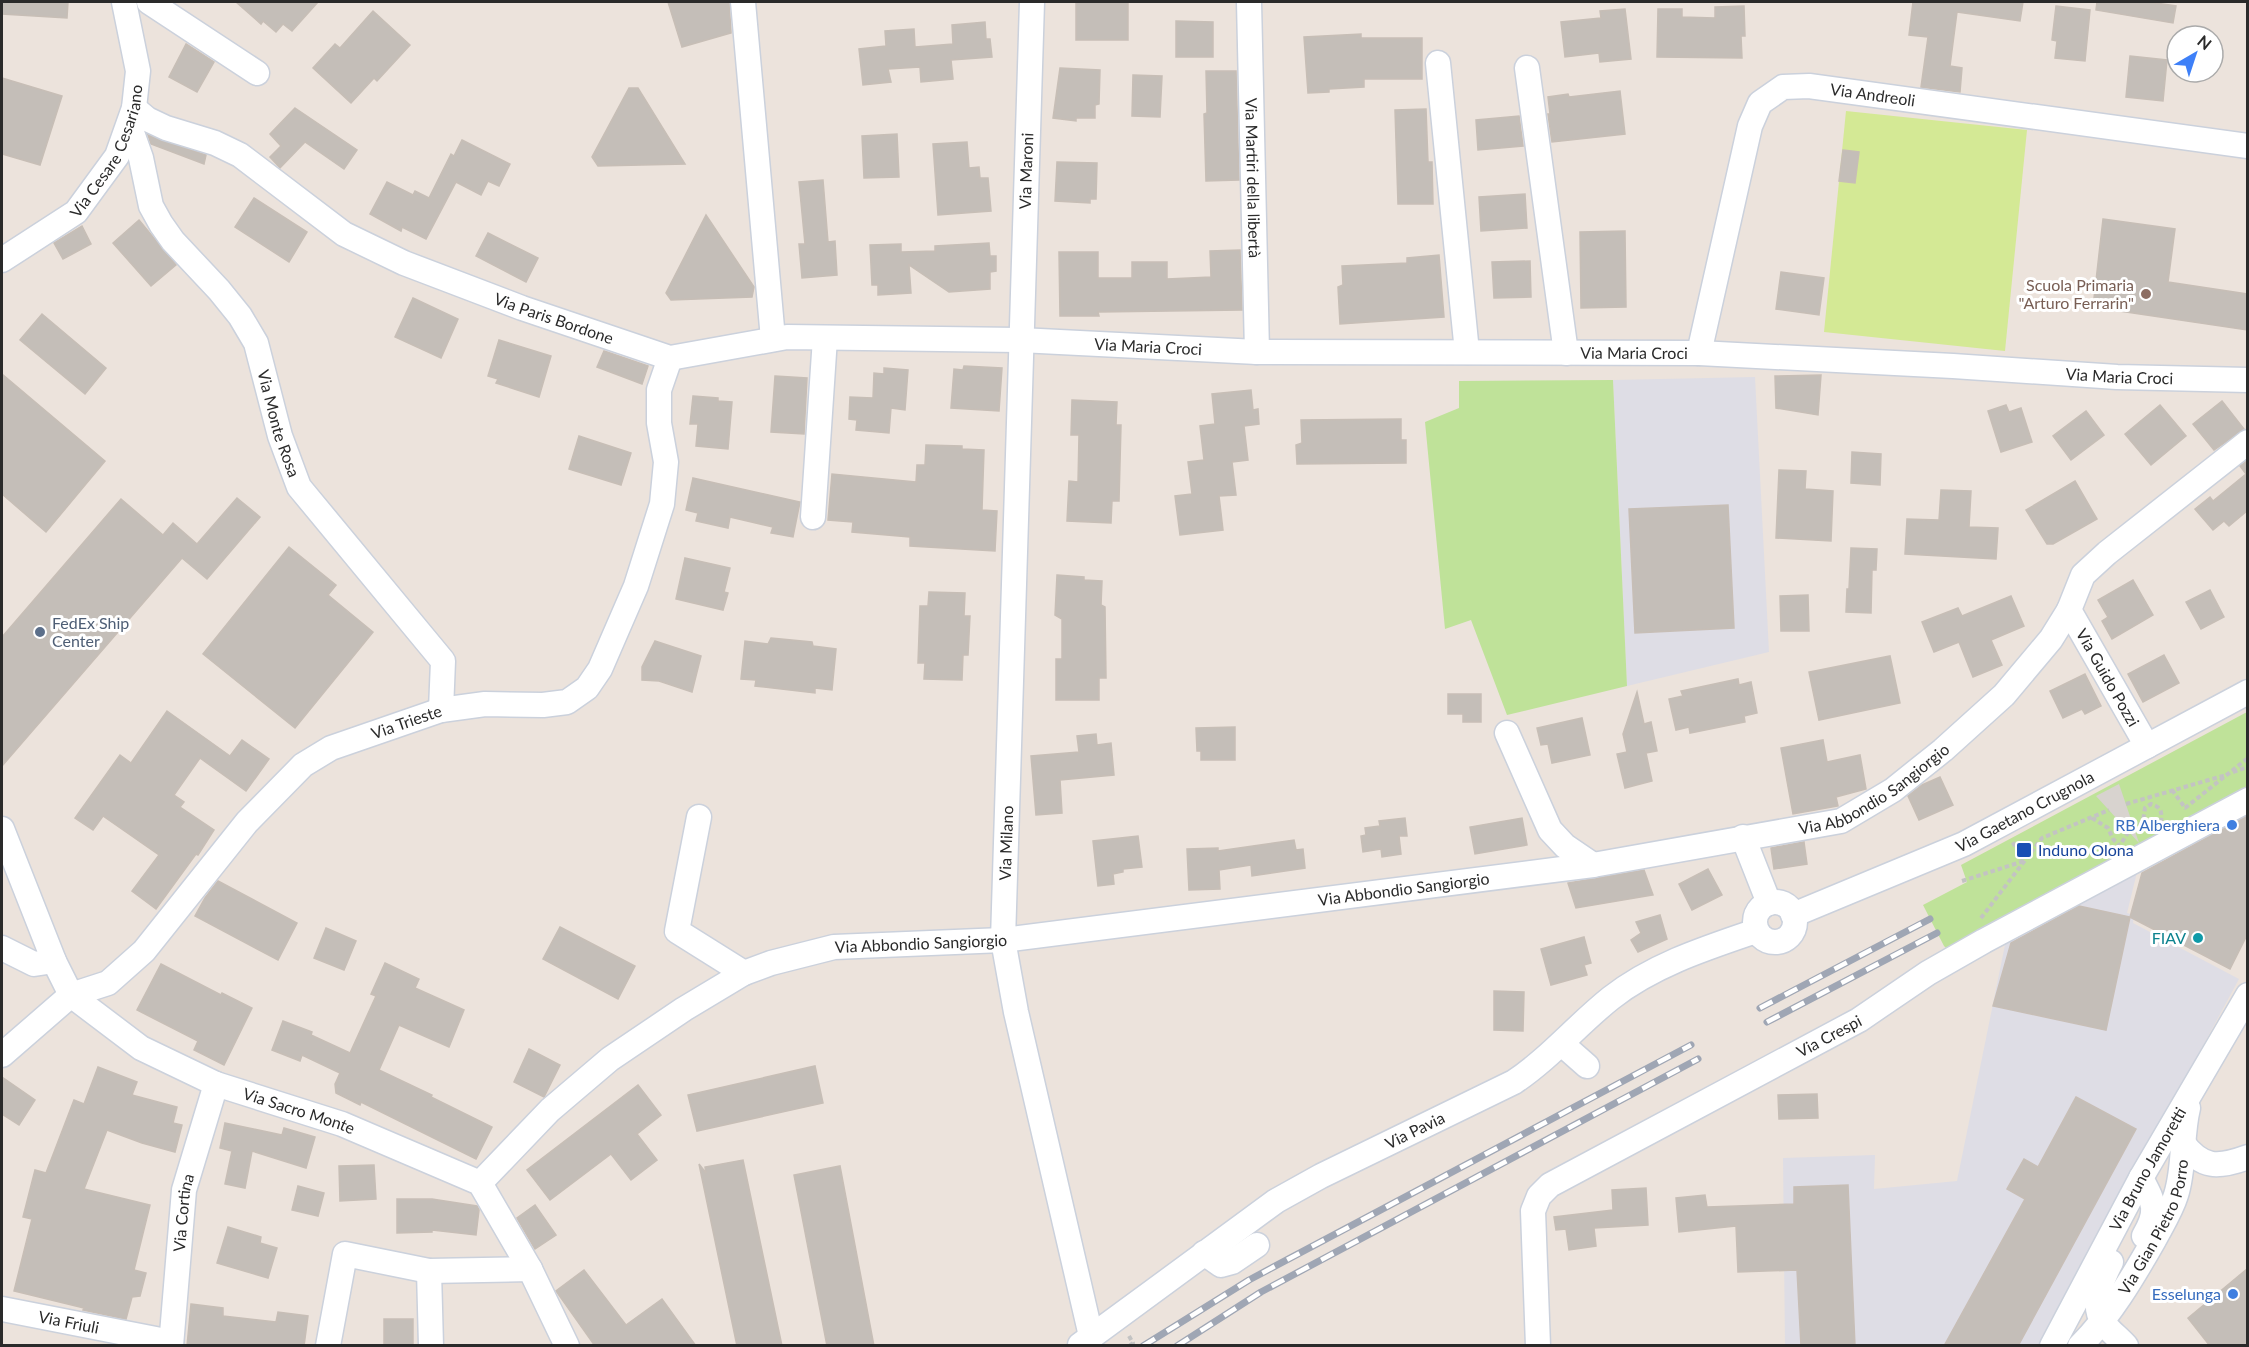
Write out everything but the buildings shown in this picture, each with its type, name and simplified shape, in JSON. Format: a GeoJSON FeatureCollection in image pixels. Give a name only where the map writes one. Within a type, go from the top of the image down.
{"type":"FeatureCollection","features":[{"type":"Feature","properties":{"kind":"street","name":"Via Cesare Cesariano"},"geometry":{"type":"LineString","coordinates":[[2,260],[76,212],[117,156],[131,116],[138,71],[124,2]]}},
{"type":"Feature","properties":{"kind":"street"},"geometry":{"type":"LineString","coordinates":[[149,2],[257,73]]}},
{"type":"Feature","properties":{"kind":"street"},"geometry":{"type":"LineString","coordinates":[[742,2],[773,339]]}},
{"type":"Feature","properties":{"kind":"street","name":"Via Maroni"},"geometry":{"type":"LineString","coordinates":[[1020,340],[1032,2]]}},
{"type":"Feature","properties":{"kind":"street","name":"Via Martiri della libertà"},"geometry":{"type":"LineString","coordinates":[[1249,2],[1257,352]]}},
{"type":"Feature","properties":{"kind":"street"},"geometry":{"type":"LineString","coordinates":[[1438,63],[1467,352]]}},
{"type":"Feature","properties":{"kind":"street"},"geometry":{"type":"LineString","coordinates":[[1527,68],[1566,353]]}},
{"type":"Feature","properties":{"kind":"street","name":"Via Andreoli"},"geometry":{"type":"LineString","coordinates":[[1699,353],[1750,126],[1760,103],[1783,87],[1809,86],[2094,123],[2247,146]]}},
{"type":"Feature","properties":{"kind":"street","name":"Via Paris Bordone"},"geometry":{"type":"LineString","coordinates":[[131,116],[147,119],[166,128],[215,143],[240,155],[344,234],[404,263],[670,358],[787,336],[1020,340]]}},
{"type":"Feature","properties":{"kind":"street","name":"Via Monte Rosa"},"geometry":{"type":"LineString","coordinates":[[131,116],[151,206],[161,224],[188,258],[240,316],[256,343],[280,436],[299,487],[443,661],[441,710]]}},
{"type":"Feature","properties":{"kind":"street"},"geometry":{"type":"LineString","coordinates":[[813,517],[825,338]]}},
{"type":"Feature","properties":{"kind":"street","name":"Via Maria Croci"},"geometry":{"type":"LineString","coordinates":[[1020,340],[1257,352],[1699,353],[2117,377],[2247,380]]}},
{"type":"Feature","properties":{"kind":"street","name":"Via Milano"},"geometry":{"type":"LineString","coordinates":[[1020,340],[1003,940],[1085,1341]]}},
{"type":"Feature","properties":{"kind":"street","name":"Via Trieste"},"geometry":{"type":"LineString","coordinates":[[2,1055],[71,995],[108,983],[144,951],[246,822],[303,765],[331,748],[441,710],[485,704],[543,705],[567,702],[587,688],[600,669],[636,586],[662,504],[666,462],[659,423],[659,390],[670,358]]}},
{"type":"Feature","properties":{"kind":"street","name":"Via Abbondio Sangiorgio"},"geometry":{"type":"LineString","coordinates":[[480,1182],[550,1110],[610,1059],[744,973],[771,963],[834,947],[1003,940],[1593,865],[1840,821],[1893,790],[1943,750],[2004,695],[2051,639],[2069,610],[2083,575],[2107,553],[2247,442]]}},
{"type":"Feature","properties":{"kind":"street","name":"Via Guido Pozzi"},"geometry":{"type":"LineString","coordinates":[[2069,610],[2147,746]]}},
{"type":"Feature","properties":{"kind":"street","name":"Via Gaetano Crugnola"},"geometry":{"type":"LineString","coordinates":[[1793,915],[1964,844],[2247,692]]}},
{"type":"Feature","properties":{"kind":"street"},"geometry":{"type":"LineString","coordinates":[[1507,733],[1550,830],[1565,846],[1593,865]]}},
{"type":"Feature","properties":{"kind":"street","name":"Via Crespi"},"geometry":{"type":"LineString","coordinates":[[1538,1346],[1533,1211],[1539,1196],[1550,1185],[1859,1020],[1928,973],[1984,941],[2247,800]]}},
{"type":"Feature","properties":{"kind":"street"},"geometry":{"type":"LineString","coordinates":[[699,817],[677,931],[744,973]]}},
{"type":"Feature","properties":{"kind":"street","name":"Via Sacro Monte"},"geometry":{"type":"LineString","coordinates":[[2,829],[54,962],[71,995],[141,1048],[216,1084],[342,1124],[480,1182]]}},
{"type":"Feature","properties":{"kind":"street"},"geometry":{"type":"LineString","coordinates":[[1743,837],[1769,903]]}},
{"type":"Feature","properties":{"kind":"street"},"geometry":{"type":"LineString","coordinates":[[1769,903],[1783,904],[1790,908],[1793,915],[1795,924],[1786,939],[1769,942],[1756,931],[1756,913],[1769,903]]}},
{"type":"Feature","properties":{"kind":"street","name":"Via Pavia"},"geometry":{"type":"LineString","coordinates":[[1085,1341],[1275,1201],[1320,1176],[1514,1082],[1538,1066],[1612,996],[1649,975],[1688,954],[1756,931]]}},
{"type":"Feature","properties":{"kind":"street"},"geometry":{"type":"LineString","coordinates":[[2,948],[34,964],[54,962]]}},
{"type":"Feature","properties":{"kind":"street","name":"Via Bruno Jamoretti"},"geometry":{"type":"LineString","coordinates":[[2052,1346],[2144,1185],[2192,1090],[2247,995]]}},
{"type":"Feature","properties":{"kind":"street"},"geometry":{"type":"LineString","coordinates":[[1562,1044],[1587,1066]]}},
{"type":"Feature","properties":{"kind":"street","name":"Via Cortina"},"geometry":{"type":"LineString","coordinates":[[171,1344],[184,1190],[216,1084]]}},
{"type":"Feature","properties":{"kind":"street","name":"Via Gian Pietro Porro"},"geometry":{"type":"LineString","coordinates":[[2080,1346],[2108,1312],[2140,1263],[2177,1194],[2181,1172],[2182,1142],[2192,1090]]}},
{"type":"Feature","properties":{"kind":"street"},"geometry":{"type":"LineString","coordinates":[[2182,1142],[2193,1157],[2212,1166],[2232,1163],[2247,1157]]}},
{"type":"Feature","properties":{"kind":"street"},"geometry":{"type":"LineString","coordinates":[[480,1182],[530,1269],[567,1346]]}},
{"type":"Feature","properties":{"kind":"street"},"geometry":{"type":"LineString","coordinates":[[2127,1346],[2108,1312],[2099,1302],[2100,1287],[2144,1185]]}},
{"type":"Feature","properties":{"kind":"street"},"geometry":{"type":"LineString","coordinates":[[1204,1253],[1221,1265],[1232,1262],[1257,1245]]}},
{"type":"Feature","properties":{"kind":"street"},"geometry":{"type":"LineString","coordinates":[[328,1346],[345,1254],[429,1271],[530,1269]]}},
{"type":"Feature","properties":{"kind":"street"},"geometry":{"type":"LineString","coordinates":[[429,1271],[431,1346]]}},
{"type":"Feature","properties":{"kind":"street","name":"Via Friuli"},"geometry":{"type":"LineString","coordinates":[[2,1309],[171,1344]]}},
{"type":"Feature","properties":{"kind":"path"},"geometry":{"type":"LineString","coordinates":[[2177,814],[2247,758]]}},
{"type":"Feature","properties":{"kind":"path"},"geometry":{"type":"LineString","coordinates":[[2126,804],[2247,767]]}},
{"type":"Feature","properties":{"kind":"path"},"geometry":{"type":"LineString","coordinates":[[2172,790],[2190,814]]}},
{"type":"Feature","properties":{"kind":"path"},"geometry":{"type":"LineString","coordinates":[[2135,831],[2143,821],[2145,808],[2157,795]]}},
{"type":"Feature","properties":{"kind":"path"},"geometry":{"type":"LineString","coordinates":[[2151,804],[2159,807],[2161,811],[2160,827],[2169,820]]}},
{"type":"Feature","properties":{"kind":"path"},"geometry":{"type":"LineString","coordinates":[[1974,926],[2042,838],[2109,810]]}},
{"type":"Feature","properties":{"kind":"path"},"geometry":{"type":"LineString","coordinates":[[2092,818],[2108,828],[2113,839],[2121,847],[2129,831]]}},
{"type":"Feature","properties":{"kind":"path"},"geometry":{"type":"LineString","coordinates":[[2012,841],[2024,861]]}},
{"type":"Feature","properties":{"kind":"path"},"geometry":{"type":"LineString","coordinates":[[1962,881],[2024,861]]}},
{"type":"Feature","properties":{"kind":"shaded area"},"geometry":{"type":"Polygon","coordinates":[[[1755,377],[1769,652],[1627,686],[1613,380],[1755,377]]]}},
{"type":"Feature","properties":{"kind":"shaded area"},"geometry":{"type":"Polygon","coordinates":[[[2119,784],[2135,831],[2139,843],[2096,796],[2119,784]]]}},
{"type":"Feature","properties":{"kind":"shaded area"},"geometry":{"type":"Polygon","coordinates":[[[2139,864],[2127,913],[2134,915],[2133,923],[2239,979],[2041,1345],[1785,1345],[1783,1158],[1875,1155],[1874,1189],[1957,1181],[2008,930],[2139,864]]]}},
{"type":"Feature","properties":{"kind":"green space"},"geometry":{"type":"Polygon","coordinates":[[[1846,111],[2027,130],[2005,351],[1824,332],[1846,111]]]}},
{"type":"Feature","properties":{"kind":"green space"},"geometry":{"type":"Polygon","coordinates":[[[1613,380],[1627,686],[1507,715],[1471,620],[1445,629],[1425,422],[1459,408],[1459,381],[1613,380]]]}},
{"type":"Feature","properties":{"kind":"green space"},"geometry":{"type":"Polygon","coordinates":[[[2247,712],[2247,786],[1949,951],[1944,946],[1923,905],[1967,882],[1961,865],[2247,712]]]}},
{"type":"Feature","properties":{"kind":"railway"},"geometry":{"type":"LineString","coordinates":[[1760,1008],[1930,919]]}},
{"type":"Feature","properties":{"kind":"railway"},"geometry":{"type":"LineString","coordinates":[[1767,1022],[1937,933]]}},
{"type":"Feature","properties":{"kind":"railway"},"geometry":{"type":"LineString","coordinates":[[1143,1346],[1249,1280],[1691,1045]]}},
{"type":"Feature","properties":{"kind":"railway"},"geometry":{"type":"LineString","coordinates":[[1177,1346],[1261,1292],[1698,1059]]}},
{"type":"Feature","properties":{"kind":"place","name":"Scuola Primaria \"Arturo Ferrarin\""},"geometry":{"type":"Point","coordinates":[2146,294]}},
{"type":"Feature","properties":{"kind":"place","name":"FedEx Ship Center"},"geometry":{"type":"Point","coordinates":[40,632]}},
{"type":"Feature","properties":{"kind":"place","name":"RB Alberghiera"},"geometry":{"type":"Point","coordinates":[2232,825]}},
{"type":"Feature","properties":{"kind":"place","name":"Induno Olona"},"geometry":{"type":"Point","coordinates":[2024,850]}},
{"type":"Feature","properties":{"kind":"place","name":"FIAV"},"geometry":{"type":"Point","coordinates":[2198,938]}},
{"type":"Feature","properties":{"kind":"place","name":"Esselunga"},"geometry":{"type":"Point","coordinates":[2233,1294]}}]}
